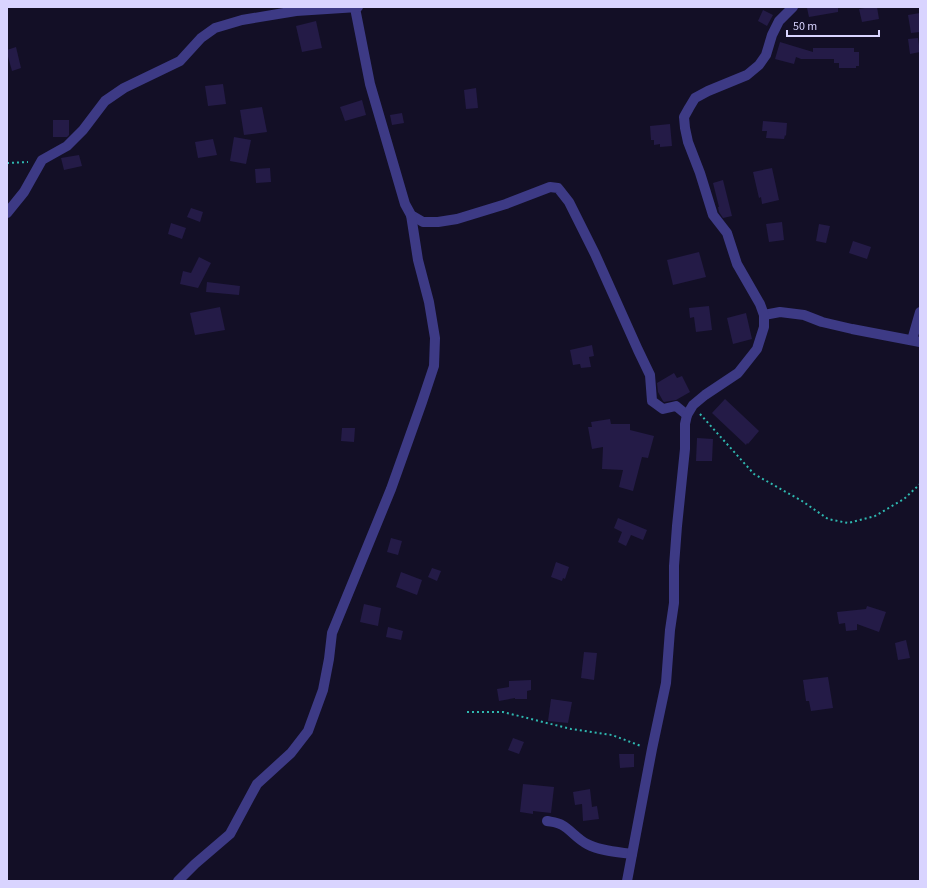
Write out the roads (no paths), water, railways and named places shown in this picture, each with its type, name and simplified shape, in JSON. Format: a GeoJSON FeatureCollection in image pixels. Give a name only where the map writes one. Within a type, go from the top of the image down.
{"type":"FeatureCollection","features":[{"type":"Feature","properties":{"kind":"street"},"geometry":{"type":"LineString","coordinates":[[7,213],[24,192],[42,160],[67,146],[83,130],[105,101],[124,88],[180,61],[201,38],[215,28],[242,20],[296,9],[357,7],[370,84],[405,204],[410,215],[418,260],[429,302],[435,338],[434,366],[391,489],[332,633],[323,690],[308,731],[291,753],[257,784],[230,834],[195,864],[178,881]]}},
{"type":"Feature","properties":{"kind":"street"},"geometry":{"type":"LineString","coordinates":[[627,881],[666,683],[670,630],[674,603],[674,566],[684,456],[685,424],[687,415],[692,405],[738,372],[757,349],[764,327],[764,315],[760,304],[737,264],[726,233],[713,215],[700,173],[688,142],[684,117],[695,98],[747,75],[759,65],[766,55],[772,35],[779,21],[793,7]]}},
{"type":"Feature","properties":{"kind":"street"},"geometry":{"type":"LineString","coordinates":[[410,215],[423,222],[438,222],[457,219],[506,204],[550,187],[558,188],[569,202],[595,254],[650,375],[652,401],[663,409],[676,406],[687,415]]}},
{"type":"Feature","properties":{"kind":"street"},"geometry":{"type":"LineString","coordinates":[[764,315],[780,312],[804,315],[822,322],[852,329],[916,341],[920,312]]}},
{"type":"Feature","properties":{"kind":"street"},"geometry":{"type":"LineString","coordinates":[[547,821],[561,824],[583,842],[593,847],[632,854]]}}]}
